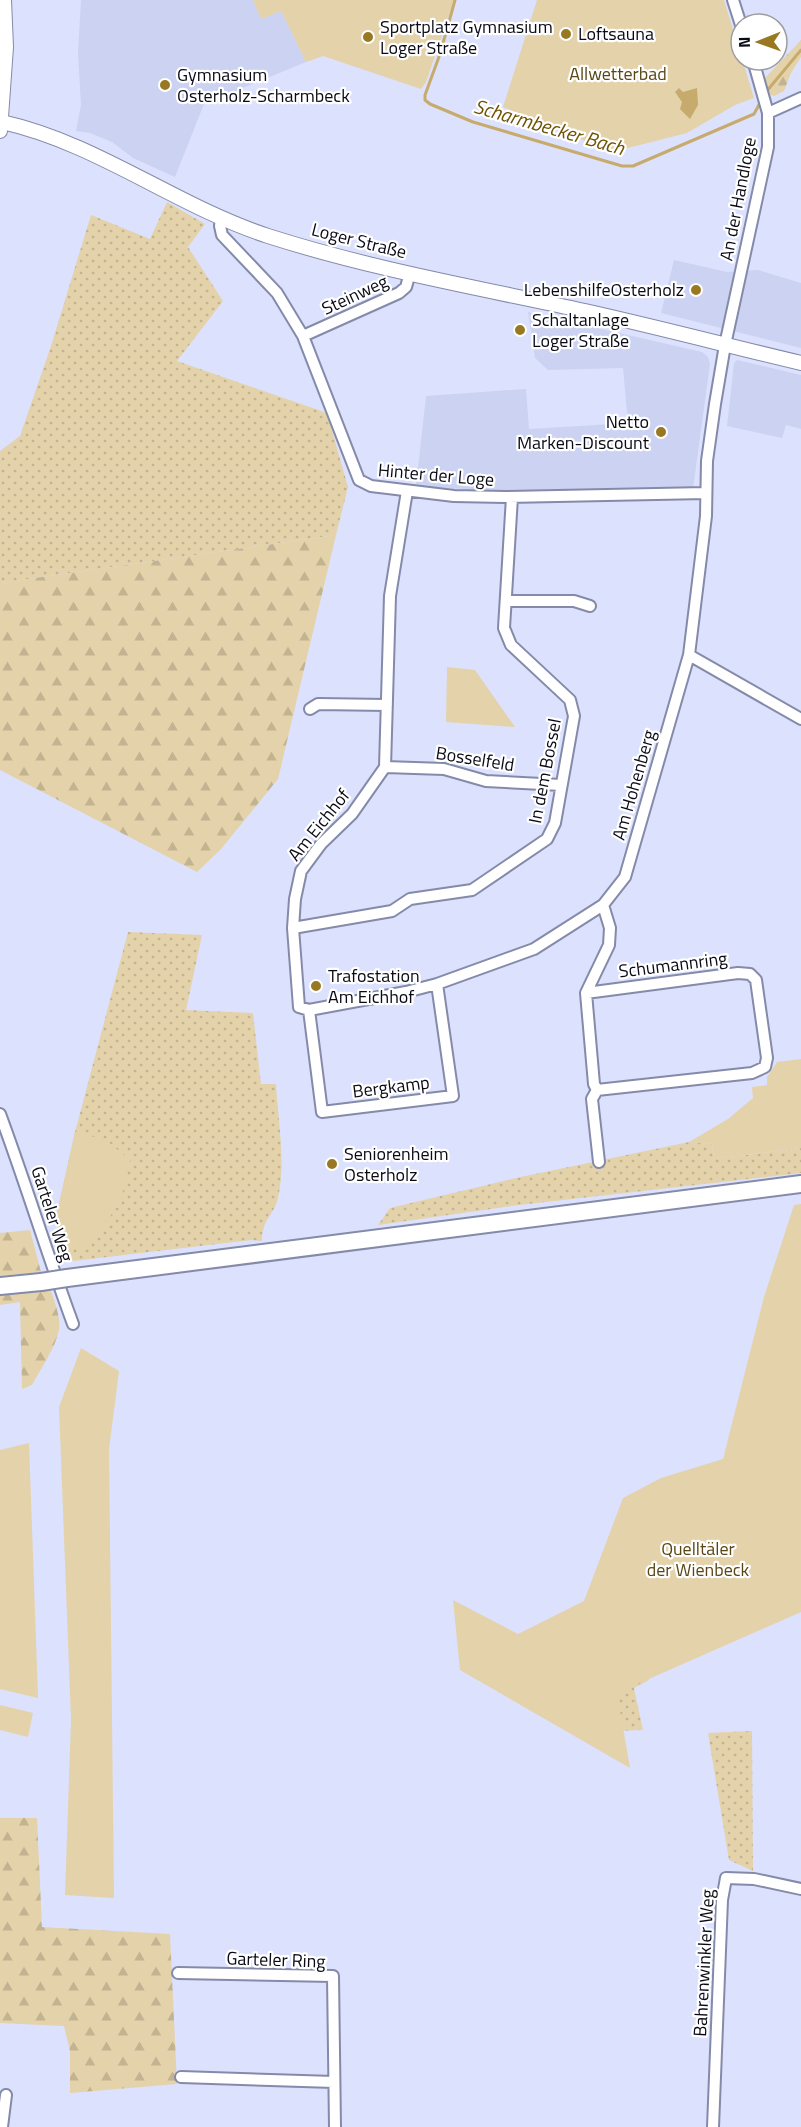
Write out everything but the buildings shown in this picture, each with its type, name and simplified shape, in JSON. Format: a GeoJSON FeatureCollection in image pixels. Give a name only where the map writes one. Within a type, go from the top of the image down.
{"type":"FeatureCollection","features":[{"type":"Feature","properties":{"kind":"main road"},"geometry":{"type":"LineString","coordinates":[[0,1286],[801,1184]]}},
{"type":"Feature","properties":{"kind":"street"},"geometry":{"type":"LineString","coordinates":[[1,125],[6,46],[4,0]]}},
{"type":"Feature","properties":{"kind":"street","name":"An der Handloge"},"geometry":{"type":"LineString","coordinates":[[724,345],[768,147],[767,110],[757,72]]}},
{"type":"Feature","properties":{"kind":"street"},"geometry":{"type":"LineString","coordinates":[[767,110],[801,98]]}},
{"type":"Feature","properties":{"kind":"street","name":"Loger Straße"},"geometry":{"type":"LineString","coordinates":[[1,125],[24,127],[79,148],[221,218],[316,250],[801,363]]}},
{"type":"Feature","properties":{"kind":"street","name":"Hinter der Loge"},"geometry":{"type":"LineString","coordinates":[[221,218],[222,235],[277,292],[303,336],[359,480],[371,486],[454,496],[705,493]]}},
{"type":"Feature","properties":{"kind":"street","name":"Steinweg"},"geometry":{"type":"LineString","coordinates":[[303,336],[399,293],[406,287],[410,273]]}},
{"type":"Feature","properties":{"kind":"street","name":"Am Hohenberg"},"geometry":{"type":"LineString","coordinates":[[304,1008],[406,992],[437,984],[534,950],[603,905],[625,877],[689,654],[705,524],[705,493],[715,404],[724,345]]}},
{"type":"Feature","properties":{"kind":"street"},"geometry":{"type":"LineString","coordinates":[[385,767],[390,596],[407,491]]}},
{"type":"Feature","properties":{"kind":"street","name":"In dem Bossel"},"geometry":{"type":"LineString","coordinates":[[293,928],[392,911],[410,899],[472,890],[548,839],[555,823],[574,716],[570,700],[511,645],[504,628],[512,497]]}},
{"type":"Feature","properties":{"kind":"street"},"geometry":{"type":"LineString","coordinates":[[506,601],[574,601],[590,606]]}},
{"type":"Feature","properties":{"kind":"street"},"geometry":{"type":"LineString","coordinates":[[689,654],[801,719]]}},
{"type":"Feature","properties":{"kind":"street"},"geometry":{"type":"LineString","coordinates":[[310,709],[318,704],[387,705]]}},
{"type":"Feature","properties":{"kind":"street","name":"Bosselfeld"},"geometry":{"type":"LineString","coordinates":[[385,767],[444,769],[486,781],[561,785]]}},
{"type":"Feature","properties":{"kind":"street","name":"Am Eichhof"},"geometry":{"type":"LineString","coordinates":[[304,1008],[293,928],[295,899],[301,871],[321,844],[352,814],[385,767]]}},
{"type":"Feature","properties":{"kind":"street","name":"Schumannring"},"geometry":{"type":"LineString","coordinates":[[586,993],[609,945],[610,928],[603,905]]}},
{"type":"Feature","properties":{"kind":"street","name":"Schumannring"},"geometry":{"type":"LineString","coordinates":[[586,993],[738,973],[750,974],[756,980],[767,1058],[765,1067],[752,1073],[597,1090]]}},
{"type":"Feature","properties":{"kind":"street","name":"Bergkamp"},"geometry":{"type":"LineString","coordinates":[[304,1008],[322,1112],[453,1096],[437,984]]}},
{"type":"Feature","properties":{"kind":"street"},"geometry":{"type":"LineString","coordinates":[[586,993],[594,1084],[597,1090],[592,1099],[599,1162]]}},
{"type":"Feature","properties":{"kind":"street","name":"Garteler Weg"},"geometry":{"type":"LineString","coordinates":[[0,1114],[73,1324]]}},
{"type":"Feature","properties":{"kind":"street","name":"Bahrenwinkler Weg"},"geometry":{"type":"LineString","coordinates":[[713,2127],[722,1900],[726,1878],[754,1879],[801,1889]]}},
{"type":"Feature","properties":{"kind":"street","name":"Garteler Ring"},"geometry":{"type":"LineString","coordinates":[[178,1973],[333,1976],[335,2127]]}},
{"type":"Feature","properties":{"kind":"street"},"geometry":{"type":"LineString","coordinates":[[181,2077],[334,2082]]}},
{"type":"Feature","properties":{"kind":"street"},"geometry":{"type":"LineString","coordinates":[[2,2127],[6,2095]]}},
{"type":"Feature","properties":{"kind":"shaded area","name":"Gymnasium Osterholz-Scharmbeck"},"geometry":{"type":"Polygon","coordinates":[[[81,0],[253,0],[261,18],[281,11],[306,62],[204,104],[175,177],[133,158],[112,142],[90,133],[76,131],[81,105],[78,53],[81,0]]]}},
{"type":"Feature","properties":{"kind":"shaded area"},"geometry":{"type":"Polygon","coordinates":[[[679,88],[683,92],[697,88],[698,105],[690,119],[680,109],[682,102],[675,92],[679,88]]]}},
{"type":"Feature","properties":{"kind":"shaded area"},"geometry":{"type":"Polygon","coordinates":[[[674,260],[727,272],[758,270],[801,283],[801,348],[661,313],[674,260]]]}},
{"type":"Feature","properties":{"kind":"shaded area"},"geometry":{"type":"Polygon","coordinates":[[[528,312],[702,352],[708,357],[710,364],[693,489],[629,488],[511,492],[416,486],[426,396],[526,389],[529,429],[628,423],[623,368],[548,370],[535,358],[528,312]]]}},
{"type":"Feature","properties":{"kind":"shaded area"},"geometry":{"type":"Polygon","coordinates":[[[737,360],[801,375],[801,429],[786,425],[782,438],[727,426],[734,363],[737,360]]]}},
{"type":"Feature","properties":{"kind":"green space","name":"Sportplatz Gymnasium Loger Straße"},"geometry":{"type":"Polygon","coordinates":[[[253,0],[454,0],[426,82],[421,89],[323,56],[306,62],[281,11],[261,19],[253,0]]]}},
{"type":"Feature","properties":{"kind":"green space","name":"Allwetterbad"},"geometry":{"type":"Polygon","coordinates":[[[537,0],[724,0],[729,16],[729,72],[746,72],[754,98],[735,105],[687,133],[612,152],[503,107],[537,0]]]}},
{"type":"Feature","properties":{"kind":"green space"},"geometry":{"type":"Polygon","coordinates":[[[801,40],[801,57],[784,91],[774,96],[769,94],[765,78],[771,72],[789,72],[789,53],[801,40]]]}},
{"type":"Feature","properties":{"kind":"green space"},"geometry":{"type":"Polygon","coordinates":[[[167,202],[205,224],[188,247],[223,301],[177,361],[327,413],[348,487],[336,535],[0,583],[0,451],[20,436],[51,346],[91,215],[150,239],[167,202]]]}},
{"type":"Feature","properties":{"kind":"green space"},"geometry":{"type":"Polygon","coordinates":[[[336,535],[278,779],[221,849],[197,872],[0,770],[0,583],[336,535]]]}},
{"type":"Feature","properties":{"kind":"green space"},"geometry":{"type":"Polygon","coordinates":[[[447,667],[475,670],[515,727],[446,722],[447,667]]]}},
{"type":"Feature","properties":{"kind":"green space"},"geometry":{"type":"Polygon","coordinates":[[[128,932],[202,935],[186,1010],[253,1013],[261,1084],[276,1084],[281,1156],[278,1198],[264,1227],[262,1241],[251,1240],[65,1262],[56,1217],[75,1132],[128,932]]]}},
{"type":"Feature","properties":{"kind":"green space"},"geometry":{"type":"Polygon","coordinates":[[[801,1059],[801,1148],[714,1159],[712,1144],[689,1142],[728,1119],[753,1098],[752,1087],[767,1085],[767,1077],[777,1062],[801,1059]]]}},
{"type":"Feature","properties":{"kind":"green space"},"geometry":{"type":"Polygon","coordinates":[[[75,1132],[106,1140],[130,1160],[121,1200],[90,1247],[68,1249],[56,1217],[75,1132]]]}},
{"type":"Feature","properties":{"kind":"green space"},"geometry":{"type":"Polygon","coordinates":[[[689,1142],[712,1144],[714,1159],[801,1148],[801,1173],[519,1205],[378,1225],[390,1208],[516,1178],[689,1142]]]}},
{"type":"Feature","properties":{"kind":"green space","name":"Quelltäler der Wienbeck"},"geometry":{"type":"Polygon","coordinates":[[[801,1204],[801,1612],[617,1693],[630,1768],[460,1670],[453,1600],[518,1634],[584,1601],[623,1498],[661,1478],[723,1459],[764,1297],[794,1205],[801,1204]]]}},
{"type":"Feature","properties":{"kind":"green space"},"geometry":{"type":"Polygon","coordinates":[[[30,1230],[41,1272],[0,1276],[0,1233],[30,1230]]]}},
{"type":"Feature","properties":{"kind":"green space"},"geometry":{"type":"Polygon","coordinates":[[[50,1288],[57,1309],[59,1330],[51,1351],[32,1385],[22,1389],[20,1302],[0,1305],[0,1295],[50,1288]]]}},
{"type":"Feature","properties":{"kind":"green space"},"geometry":{"type":"Polygon","coordinates":[[[81,1348],[119,1371],[109,1449],[114,1898],[65,1895],[71,1720],[59,1407],[81,1348]]]}},
{"type":"Feature","properties":{"kind":"green space"},"geometry":{"type":"Polygon","coordinates":[[[29,1443],[38,1698],[0,1689],[0,1450],[29,1443]]]}},
{"type":"Feature","properties":{"kind":"green space"},"geometry":{"type":"Polygon","coordinates":[[[628,1658],[644,1671],[649,1680],[634,1688],[643,1730],[615,1731],[590,1719],[628,1658]]]}},
{"type":"Feature","properties":{"kind":"green space"},"geometry":{"type":"Polygon","coordinates":[[[0,1705],[33,1713],[28,1737],[0,1730],[0,1705]]]}},
{"type":"Feature","properties":{"kind":"green space"},"geometry":{"type":"Polygon","coordinates":[[[752,1731],[753,1871],[729,1860],[708,1733],[752,1731]]]}},
{"type":"Feature","properties":{"kind":"green space"},"geometry":{"type":"Polygon","coordinates":[[[0,1818],[37,1818],[42,1927],[170,1934],[177,2084],[70,2093],[70,2051],[64,2026],[0,2023],[0,1818]]]}},
{"type":"Feature","properties":{"kind":"waterway","name":"Scharmbecker Bach"},"geometry":{"type":"LineString","coordinates":[[455,0],[425,100],[473,122],[622,166],[633,166],[754,114],[761,101]]}},
{"type":"Feature","properties":{"kind":"waterway","name":"Scharmbecker Bach"},"geometry":{"type":"LineString","coordinates":[[766,92],[801,50]]}},
{"type":"Feature","properties":{"kind":"place","name":"Loftsauna"},"geometry":{"type":"Point","coordinates":[566,34]}},
{"type":"Feature","properties":{"kind":"place","name":"Sportplatz Gymnasium Loger Straße"},"geometry":{"type":"Point","coordinates":[368,37]}},
{"type":"Feature","properties":{"kind":"place","name":"Gymnasium Osterholz-Scharmbeck"},"geometry":{"type":"Point","coordinates":[165,85]}},
{"type":"Feature","properties":{"kind":"place","name":"LebenshilfeOsterholz"},"geometry":{"type":"Point","coordinates":[696,290]}},
{"type":"Feature","properties":{"kind":"place","name":"Schaltanlage Loger Straße"},"geometry":{"type":"Point","coordinates":[520,330]}},
{"type":"Feature","properties":{"kind":"place","name":"Netto Marken-Discount"},"geometry":{"type":"Point","coordinates":[661,432]}},
{"type":"Feature","properties":{"kind":"place","name":"Trafostation Am Eichhof"},"geometry":{"type":"Point","coordinates":[316,986]}},
{"type":"Feature","properties":{"kind":"place","name":"Seniorenheim Osterholz"},"geometry":{"type":"Point","coordinates":[332,1164]}}]}
